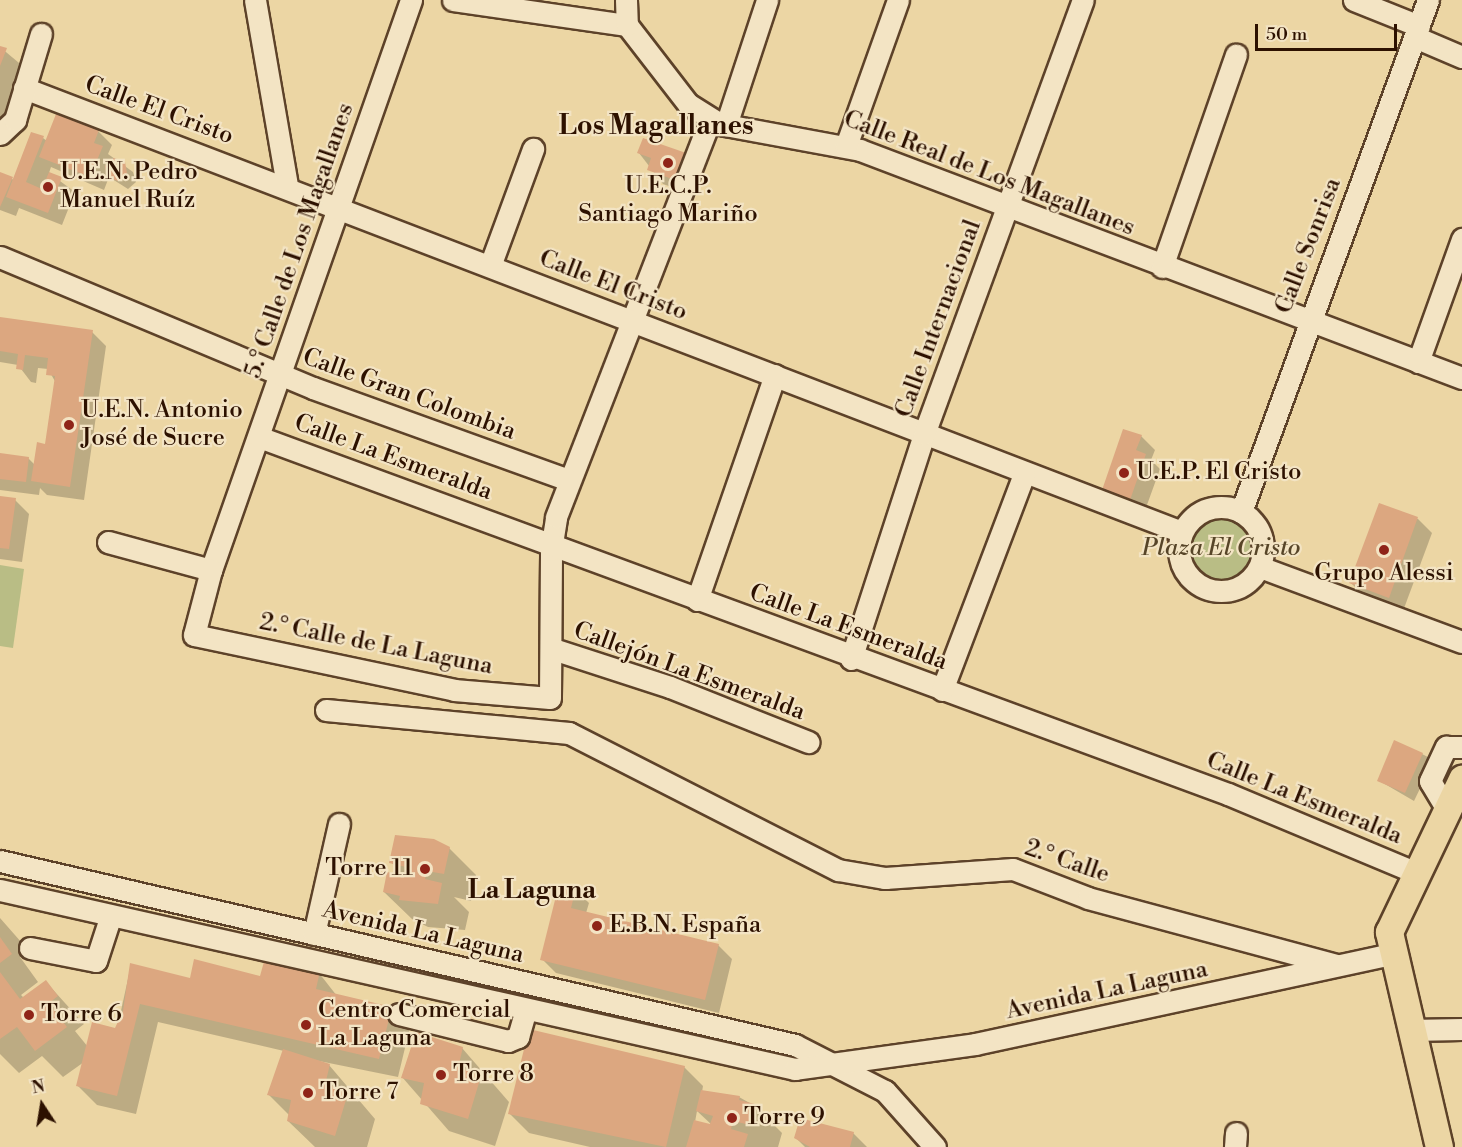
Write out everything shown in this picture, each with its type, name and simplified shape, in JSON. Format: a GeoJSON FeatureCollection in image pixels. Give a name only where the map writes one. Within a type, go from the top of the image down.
{"type":"FeatureCollection","features":[{"type":"Feature","properties":{"kind":"main road"},"geometry":{"type":"LineString","coordinates":[[1438,1147],[1392,954],[1393,918],[1462,779]]}},
{"type":"Feature","properties":{"kind":"street"},"geometry":{"type":"LineString","coordinates":[[255,0],[287,186]]}},
{"type":"Feature","properties":{"kind":"street","name":"5.° Calle de Los Magallanes"},"geometry":{"type":"LineString","coordinates":[[194,635],[211,570],[411,0]]}},
{"type":"Feature","properties":{"kind":"street"},"geometry":{"type":"LineString","coordinates":[[453,0],[627,25],[626,0]]}},
{"type":"Feature","properties":{"kind":"street"},"geometry":{"type":"LineString","coordinates":[[553,650],[551,543],[569,480],[768,0]]}},
{"type":"Feature","properties":{"kind":"street"},"geometry":{"type":"LineString","coordinates":[[846,146],[898,0]]}},
{"type":"Feature","properties":{"kind":"street","name":"Calle Internacional"},"geometry":{"type":"LineString","coordinates":[[851,659],[924,434],[1083,0]]}},
{"type":"Feature","properties":{"kind":"street"},"geometry":{"type":"LineString","coordinates":[[1354,0],[1462,57]]}},
{"type":"Feature","properties":{"kind":"street","name":"Calle Sonrisa"},"geometry":{"type":"LineString","coordinates":[[1241,512],[1308,319],[1428,0]]}},
{"type":"Feature","properties":{"kind":"street","name":"Calle Real de Los Magallanes"},"geometry":{"type":"LineString","coordinates":[[627,25],[688,104],[718,122],[846,146],[1162,267],[1308,319],[1462,378]]}},
{"type":"Feature","properties":{"kind":"street"},"geometry":{"type":"LineString","coordinates":[[0,134],[11,129],[41,34]]}},
{"type":"Feature","properties":{"kind":"street"},"geometry":{"type":"LineString","coordinates":[[1162,267],[1236,55]]}},
{"type":"Feature","properties":{"kind":"street","name":"Calle El Cristo"},"geometry":{"type":"LineString","coordinates":[[24,88],[287,186],[1024,474],[1182,532]]}},
{"type":"Feature","properties":{"kind":"street"},"geometry":{"type":"LineString","coordinates":[[490,266],[533,149]]}},
{"type":"Feature","properties":{"kind":"street"},"geometry":{"type":"LineString","coordinates":[[1418,362],[1462,239]]}},
{"type":"Feature","properties":{"kind":"street","name":"Calle Gran Colombia"},"geometry":{"type":"LineString","coordinates":[[0,257],[281,374],[569,480]]}},
{"type":"Feature","properties":{"kind":"street"},"geometry":{"type":"LineString","coordinates":[[697,600],[775,375]]}},
{"type":"Feature","properties":{"kind":"street","name":"Calle La Esmeralda"},"geometry":{"type":"LineString","coordinates":[[259,436],[551,543],[851,659],[1228,794],[1417,873]]}},
{"type":"Feature","properties":{"kind":"street"},"geometry":{"type":"LineString","coordinates":[[942,690],[1024,474]]}},
{"type":"Feature","properties":{"kind":"street"},"geometry":{"type":"LineString","coordinates":[[1225,507],[1241,512],[1260,531],[1260,567],[1239,588],[1206,589],[1182,567],[1182,532],[1203,511],[1225,507]]}},
{"type":"Feature","properties":{"kind":"street"},"geometry":{"type":"LineString","coordinates":[[108,542],[211,570]]}},
{"type":"Feature","properties":{"kind":"street"},"geometry":{"type":"LineString","coordinates":[[1260,567],[1462,642]]}},
{"type":"Feature","properties":{"kind":"street","name":"2.° Calle de La Laguna"},"geometry":{"type":"LineString","coordinates":[[194,635],[454,690],[550,698],[553,650]]}},
{"type":"Feature","properties":{"kind":"street","name":"Callejón La Esmeralda"},"geometry":{"type":"LineString","coordinates":[[553,650],[670,687],[808,742]]}},
{"type":"Feature","properties":{"kind":"street","name":"2.° Calle"},"geometry":{"type":"LineString","coordinates":[[326,710],[569,733],[745,825],[838,870],[863,876],[1013,869],[1088,898],[1339,966]]}},
{"type":"Feature","properties":{"kind":"street"},"geometry":{"type":"LineString","coordinates":[[1448,811],[1430,781],[1446,747],[1462,747]]}},
{"type":"Feature","properties":{"kind":"street"},"geometry":{"type":"LineString","coordinates":[[314,934],[339,824]]}},
{"type":"Feature","properties":{"kind":"street","name":"Avenida La Laguna"},"geometry":{"type":"LineString","coordinates":[[0,861],[795,1046],[885,1091],[935,1147]]}},
{"type":"Feature","properties":{"kind":"street","name":"Avenida La Laguna"},"geometry":{"type":"LineString","coordinates":[[0,890],[110,918],[795,1069],[975,1044],[1392,954]]}},
{"type":"Feature","properties":{"kind":"street"},"geometry":{"type":"LineString","coordinates":[[30,948],[96,961],[110,918]]}},
{"type":"Feature","properties":{"kind":"street"},"geometry":{"type":"LineString","coordinates":[[399,1014],[508,1041],[518,1037],[526,1009]]}},
{"type":"Feature","properties":{"kind":"street"},"geometry":{"type":"LineString","coordinates":[[1410,1030],[1462,1029]]}},
{"type":"Feature","properties":{"kind":"green space","name":"Plaza El Cristo"},"geometry":{"type":"Polygon","coordinates":[[[1228,513],[1247,523],[1255,535],[1257,549],[1255,563],[1247,575],[1235,583],[1214,585],[1195,575],[1187,563],[1185,542],[1195,523],[1207,515],[1228,513]]]}},
{"type":"Feature","properties":{"kind":"green space"},"geometry":{"type":"Polygon","coordinates":[[[0,565],[24,569],[13,648],[0,646],[0,565]]]}},
{"type":"Feature","properties":{"kind":"building"},"geometry":{"type":"Polygon","coordinates":[[[0,46],[7,48],[0,66],[0,46]]]}},
{"type":"Feature","properties":{"kind":"building"},"geometry":{"type":"Polygon","coordinates":[[[56,114],[99,130],[94,143],[103,146],[90,177],[39,157],[56,114]]]}},
{"type":"Feature","properties":{"kind":"building"},"geometry":{"type":"Polygon","coordinates":[[[31,132],[44,136],[26,182],[42,189],[49,172],[62,177],[48,213],[6,197],[31,132]]]}},
{"type":"Feature","properties":{"kind":"building","name":"U.E.C.P. Santiago Mariño"},"geometry":{"type":"Polygon","coordinates":[[[643,138],[689,154],[675,180],[647,170],[651,158],[637,153],[643,138]]]}},
{"type":"Feature","properties":{"kind":"building"},"geometry":{"type":"Polygon","coordinates":[[[114,158],[125,162],[127,173],[118,181],[107,177],[105,166],[114,158]]]}},
{"type":"Feature","properties":{"kind":"building"},"geometry":{"type":"Polygon","coordinates":[[[0,172],[13,177],[0,207],[0,172]]]}},
{"type":"Feature","properties":{"kind":"building"},"geometry":{"type":"Polygon","coordinates":[[[0,317],[93,330],[70,487],[31,481],[37,442],[45,444],[55,376],[46,375],[48,358],[25,355],[23,370],[16,369],[18,354],[0,351],[0,317]]]}},
{"type":"Feature","properties":{"kind":"building","name":"U.E.P. El Cristo"},"geometry":{"type":"Polygon","coordinates":[[[1123,429],[1142,435],[1136,450],[1146,454],[1129,503],[1101,493],[1123,429]]]}},
{"type":"Feature","properties":{"kind":"building"},"geometry":{"type":"Polygon","coordinates":[[[0,453],[29,457],[26,482],[0,479],[0,453]]]}},
{"type":"Feature","properties":{"kind":"building"},"geometry":{"type":"Polygon","coordinates":[[[0,496],[16,498],[9,549],[0,548],[0,496]]]}},
{"type":"Feature","properties":{"kind":"building","name":"Grupo Alessi"},"geometry":{"type":"Polygon","coordinates":[[[1379,503],[1418,517],[1389,598],[1349,583],[1379,503]]]}},
{"type":"Feature","properties":{"kind":"building"},"geometry":{"type":"Polygon","coordinates":[[[1394,740],[1423,753],[1405,793],[1377,781],[1394,740]]]}},
{"type":"Feature","properties":{"kind":"building","name":"Torre 11"},"geometry":{"type":"Polygon","coordinates":[[[395,835],[434,839],[450,847],[444,874],[427,871],[425,879],[442,883],[438,904],[399,900],[400,896],[383,892],[387,872],[404,875],[406,867],[389,863],[395,835]]]}},
{"type":"Feature","properties":{"kind":"building","name":"E.B.N. España"},"geometry":{"type":"Polygon","coordinates":[[[559,884],[576,888],[571,908],[719,944],[705,1000],[540,960],[559,884]]]}},
{"type":"Feature","properties":{"kind":"building"},"geometry":{"type":"Polygon","coordinates":[[[0,937],[12,954],[0,963],[0,937]]]}},
{"type":"Feature","properties":{"kind":"building","name":"Centro Comercial La Laguna"},"geometry":{"type":"Polygon","coordinates":[[[265,958],[320,971],[316,989],[392,1007],[379,1059],[140,1004],[117,1096],[76,1086],[92,1022],[115,1028],[123,1011],[130,963],[190,978],[194,959],[260,976],[265,958]]]}},
{"type":"Feature","properties":{"kind":"building","name":"Torre 6"},"geometry":{"type":"Polygon","coordinates":[[[0,972],[20,999],[46,980],[58,996],[49,1003],[67,1027],[35,1051],[17,1027],[0,1039],[0,972]]]}},
{"type":"Feature","properties":{"kind":"building"},"geometry":{"type":"Polygon","coordinates":[[[529,1029],[685,1066],[666,1147],[508,1114],[529,1029]]]}},
{"type":"Feature","properties":{"kind":"building","name":"Torre 8"},"geometry":{"type":"Polygon","coordinates":[[[416,1032],[463,1047],[458,1068],[482,1073],[468,1119],[420,1104],[424,1083],[401,1078],[416,1032]]]}},
{"type":"Feature","properties":{"kind":"building","name":"Torre 7"},"geometry":{"type":"Polygon","coordinates":[[[283,1049],[330,1064],[325,1085],[349,1090],[335,1136],[287,1121],[291,1100],[267,1095],[283,1049]]]}},
{"type":"Feature","properties":{"kind":"building","name":"Torre 9"},"geometry":{"type":"Polygon","coordinates":[[[701,1090],[740,1096],[739,1100],[755,1104],[750,1125],[733,1121],[731,1129],[748,1134],[744,1147],[686,1147],[694,1120],[710,1124],[713,1116],[696,1111],[701,1090]]]}},
{"type":"Feature","properties":{"kind":"building"},"geometry":{"type":"Polygon","coordinates":[[[800,1118],[854,1132],[850,1147],[810,1147],[794,1138],[800,1118]]]}},
{"type":"Feature","properties":{"kind":"place","name":"U.E.C.P. Santiago Mariño"},"geometry":{"type":"Point","coordinates":[668,163]}},
{"type":"Feature","properties":{"kind":"place","name":"U.E.N. Pedro Manuel Ruíz"},"geometry":{"type":"Point","coordinates":[48,187]}},
{"type":"Feature","properties":{"kind":"place","name":"U.E.N. Antonio José de Sucre"},"geometry":{"type":"Point","coordinates":[69,425]}},
{"type":"Feature","properties":{"kind":"place","name":"U.E.P. El Cristo"},"geometry":{"type":"Point","coordinates":[1124,473]}},
{"type":"Feature","properties":{"kind":"place","name":"Grupo Alessi"},"geometry":{"type":"Point","coordinates":[1384,550]}},
{"type":"Feature","properties":{"kind":"place","name":"Torre 11"},"geometry":{"type":"Point","coordinates":[425,869]}},
{"type":"Feature","properties":{"kind":"place","name":"E.B.N. España"},"geometry":{"type":"Point","coordinates":[597,926]}},
{"type":"Feature","properties":{"kind":"place","name":"Torre 6"},"geometry":{"type":"Point","coordinates":[29,1015]}},
{"type":"Feature","properties":{"kind":"place","name":"Centro Comercial La Laguna"},"geometry":{"type":"Point","coordinates":[306,1025]}},
{"type":"Feature","properties":{"kind":"place","name":"Torre 8"},"geometry":{"type":"Point","coordinates":[441,1075]}},
{"type":"Feature","properties":{"kind":"place","name":"Torre 7"},"geometry":{"type":"Point","coordinates":[308,1093]}},
{"type":"Feature","properties":{"kind":"place","name":"Torre 9"},"geometry":{"type":"Point","coordinates":[732,1118]}},
{"type":"Feature","properties":{"kind":"district","name":"Los Magallanes"},"geometry":{"type":"Point","coordinates":[656,127]}},
{"type":"Feature","properties":{"kind":"district","name":"La Laguna"},"geometry":{"type":"Point","coordinates":[532,891]}}]}
